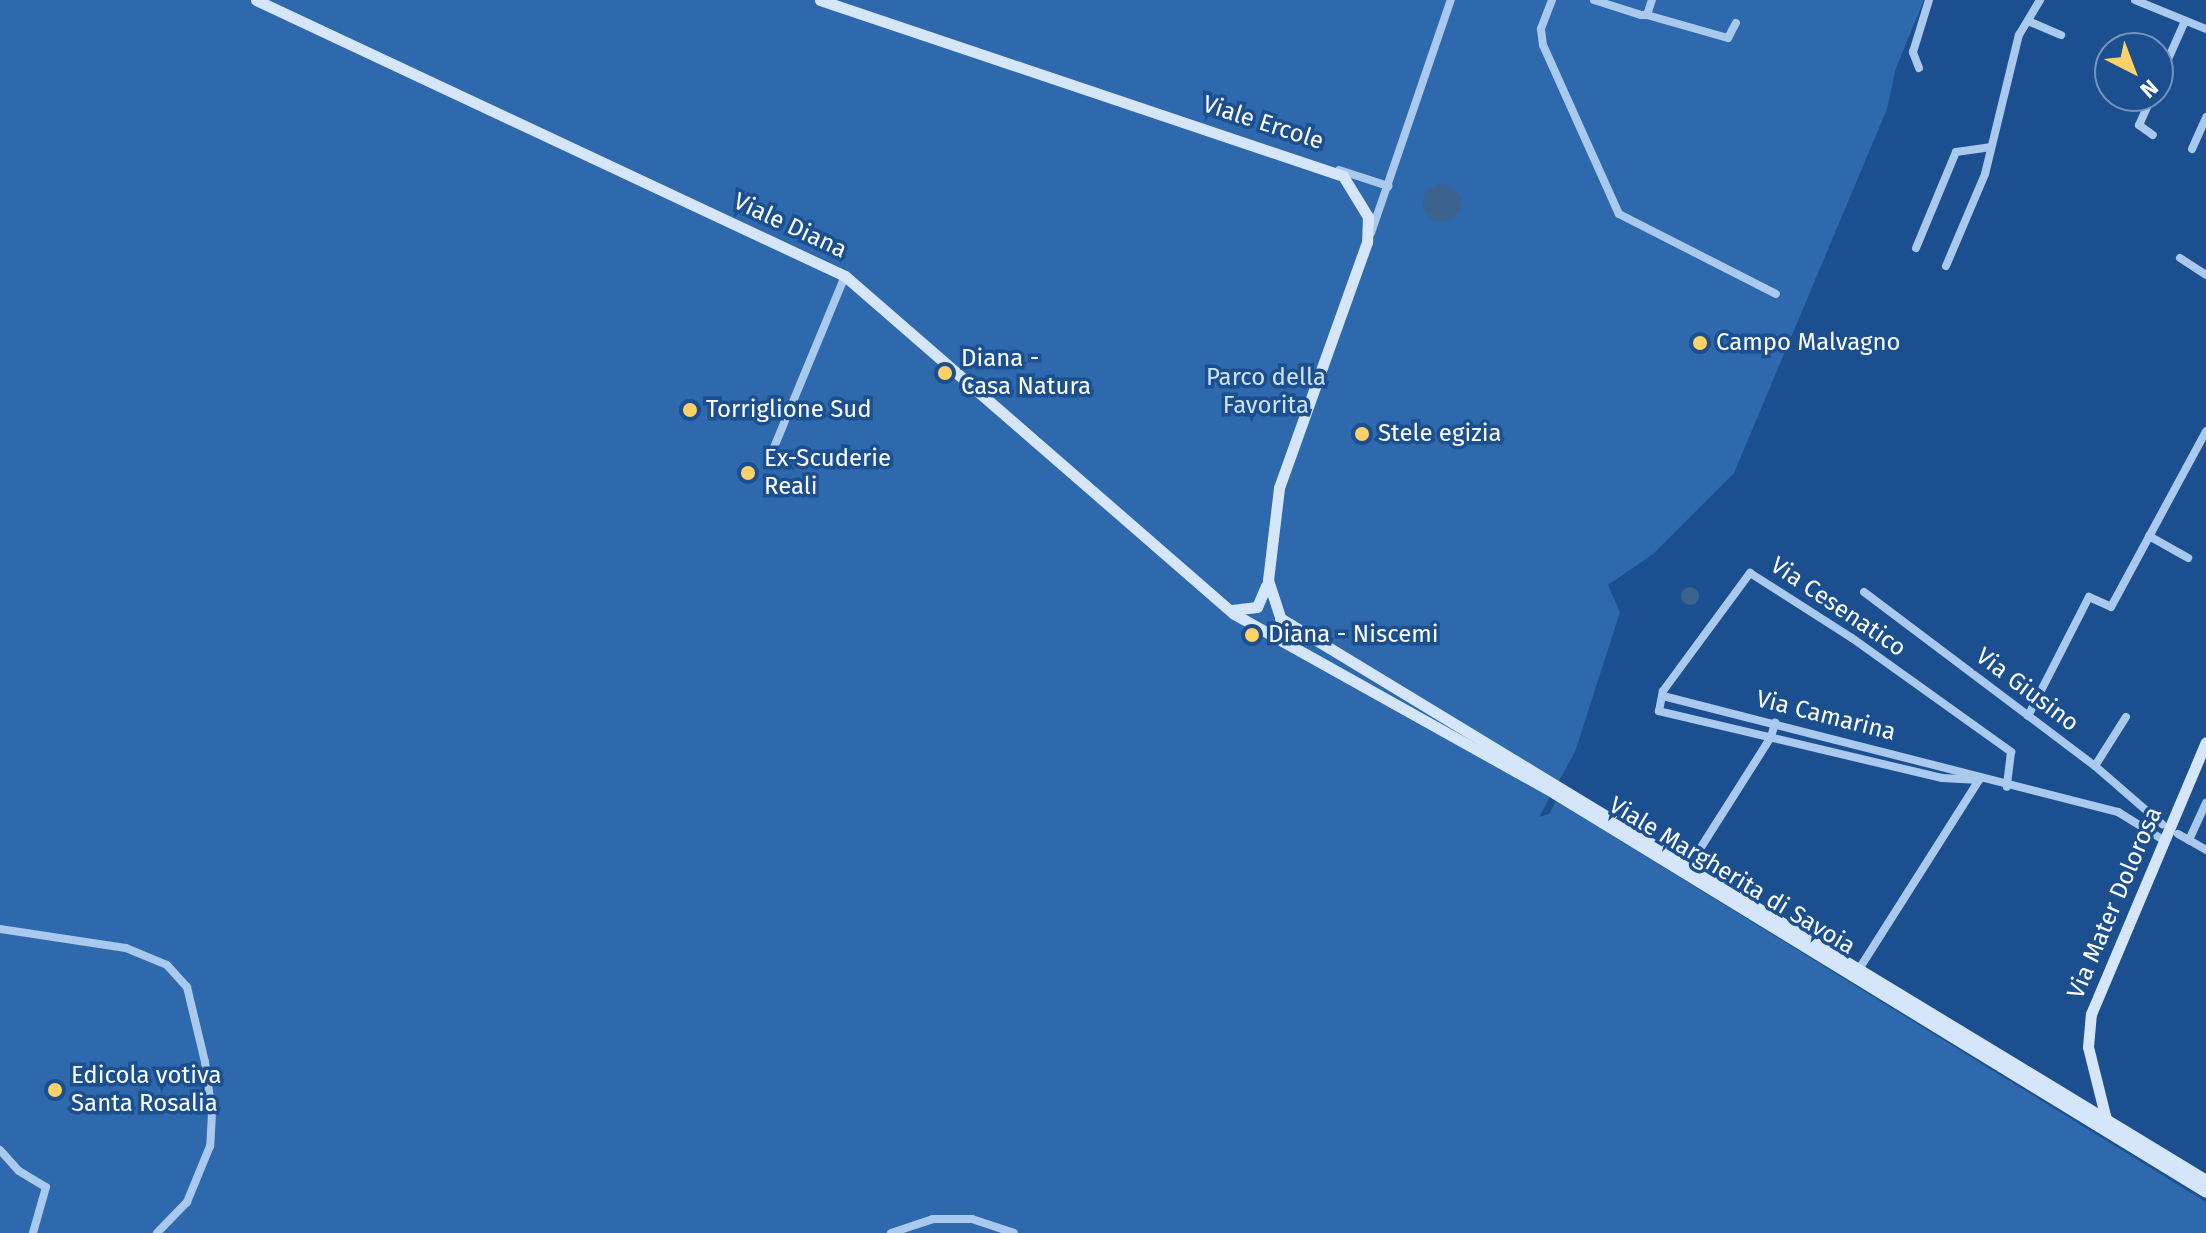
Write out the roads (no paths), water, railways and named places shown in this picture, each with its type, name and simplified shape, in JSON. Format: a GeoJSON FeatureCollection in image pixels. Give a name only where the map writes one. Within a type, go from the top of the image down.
{"type":"FeatureCollection","features":[{"type":"Feature","properties":{"kind":"street","name":"Viale Diana"},"geometry":{"type":"LineString","coordinates":[[256,0],[845,276],[1228,609]]}},
{"type":"Feature","properties":{"kind":"street","name":"Viale Ercole"},"geometry":{"type":"LineString","coordinates":[[820,0],[1327,167],[1343,176],[1362,202],[1367,242],[1279,488],[1268,580],[1277,613]]}},
{"type":"Feature","properties":{"kind":"street"},"geometry":{"type":"LineString","coordinates":[[1367,242],[1451,0]]}},
{"type":"Feature","properties":{"kind":"street"},"geometry":{"type":"LineString","coordinates":[[1552,0],[1541,29],[1543,45],[1619,214],[1776,294]]}},
{"type":"Feature","properties":{"kind":"street"},"geometry":{"type":"LineString","coordinates":[[1594,0],[1728,38],[1736,23]]}},
{"type":"Feature","properties":{"kind":"street"},"geometry":{"type":"LineString","coordinates":[[1647,15],[1652,0]]}},
{"type":"Feature","properties":{"kind":"street"},"geometry":{"type":"LineString","coordinates":[[1919,68],[1913,52],[1929,0]]}},
{"type":"Feature","properties":{"kind":"street"},"geometry":{"type":"LineString","coordinates":[[1946,266],[1985,174],[2019,35],[2040,0]]}},
{"type":"Feature","properties":{"kind":"street"},"geometry":{"type":"LineString","coordinates":[[2135,0],[2206,29]]}},
{"type":"Feature","properties":{"kind":"street"},"geometry":{"type":"LineString","coordinates":[[2028,21],[2061,35]]}},
{"type":"Feature","properties":{"kind":"street"},"geometry":{"type":"LineString","coordinates":[[2174,46],[2185,21]]}},
{"type":"Feature","properties":{"kind":"street"},"geometry":{"type":"LineString","coordinates":[[2145,112],[2139,125],[2153,135]]}},
{"type":"Feature","properties":{"kind":"street"},"geometry":{"type":"LineString","coordinates":[[2192,149],[2206,117]]}},
{"type":"Feature","properties":{"kind":"street"},"geometry":{"type":"LineString","coordinates":[[1916,248],[1956,152],[1990,147]]}},
{"type":"Feature","properties":{"kind":"street"},"geometry":{"type":"LineString","coordinates":[[1327,167],[1388,186]]}},
{"type":"Feature","properties":{"kind":"street"},"geometry":{"type":"LineString","coordinates":[[2180,258],[2206,275]]}},
{"type":"Feature","properties":{"kind":"street"},"geometry":{"type":"LineString","coordinates":[[770,457],[845,276]]}},
{"type":"Feature","properties":{"kind":"street"},"geometry":{"type":"LineString","coordinates":[[2028,716],[2089,597],[2111,607],[2206,431]]}},
{"type":"Feature","properties":{"kind":"street"},"geometry":{"type":"LineString","coordinates":[[2149,536],[2188,558]]}},
{"type":"Feature","properties":{"kind":"street","name":"Via Cesenatico"},"geometry":{"type":"LineString","coordinates":[[1659,711],[1663,696],[1750,573],[1852,638],[2011,752],[2007,787]]}},
{"type":"Feature","properties":{"kind":"street"},"geometry":{"type":"LineString","coordinates":[[1228,609],[1240,613],[1257,607],[1268,580]]}},
{"type":"Feature","properties":{"kind":"street","name":"Via Giusino"},"geometry":{"type":"LineString","coordinates":[[1864,592],[2095,766],[2168,834],[2189,840],[2206,850]]}},
{"type":"Feature","properties":{"kind":"street","name":"Viale Margherita di Savoia"},"geometry":{"type":"LineString","coordinates":[[1228,609],[1554,793],[2102,1123],[2206,1180]]}},
{"type":"Feature","properties":{"kind":"street","name":"Viale Margherita di Savoia"},"geometry":{"type":"LineString","coordinates":[[1277,613],[1306,638],[1861,966],[2102,1123]]}},
{"type":"Feature","properties":{"kind":"street","name":"Via Camarina"},"geometry":{"type":"LineString","coordinates":[[1663,696],[1945,766],[1979,780],[2125,815],[2168,834]]}},
{"type":"Feature","properties":{"kind":"street","name":"Via Camarina"},"geometry":{"type":"LineString","coordinates":[[1659,711],[1942,778],[1979,780]]}},
{"type":"Feature","properties":{"kind":"street"},"geometry":{"type":"LineString","coordinates":[[2095,766],[2126,717]]}},
{"type":"Feature","properties":{"kind":"street"},"geometry":{"type":"LineString","coordinates":[[1691,863],[1771,737],[1775,723]]}},
{"type":"Feature","properties":{"kind":"street","name":"Via Mater Dolorosa"},"geometry":{"type":"LineString","coordinates":[[2206,742],[2091,1014],[2088,1047],[2099,1085],[2102,1123],[2110,1134],[2206,1192]]}},
{"type":"Feature","properties":{"kind":"street"},"geometry":{"type":"LineString","coordinates":[[1861,966],[1979,780]]}},
{"type":"Feature","properties":{"kind":"street"},"geometry":{"type":"LineString","coordinates":[[2189,840],[2206,803]]}},
{"type":"Feature","properties":{"kind":"street"},"geometry":{"type":"LineString","coordinates":[[0,929],[126,948],[167,965],[187,987],[205,1062],[212,1113],[210,1146],[187,1202],[157,1233]]}},
{"type":"Feature","properties":{"kind":"street"},"geometry":{"type":"LineString","coordinates":[[0,1150],[19,1171],[46,1187],[33,1233]]}},
{"type":"Feature","properties":{"kind":"street"},"geometry":{"type":"LineString","coordinates":[[891,1233],[933,1219],[959,1219],[1014,1233]]}},
{"type":"Feature","properties":{"kind":"place","name":"Campo Malvagno"},"geometry":{"type":"Point","coordinates":[1700,343]}},
{"type":"Feature","properties":{"kind":"place","name":"Diana - Casa Natura"},"geometry":{"type":"Point","coordinates":[945,373]}},
{"type":"Feature","properties":{"kind":"place","name":"Torriglione Sud"},"geometry":{"type":"Point","coordinates":[690,410]}},
{"type":"Feature","properties":{"kind":"place","name":"Stele egizia"},"geometry":{"type":"Point","coordinates":[1362,434]}},
{"type":"Feature","properties":{"kind":"place","name":"Ex-Scuderie Reali"},"geometry":{"type":"Point","coordinates":[748,473]}},
{"type":"Feature","properties":{"kind":"place","name":"Diana - Niscemi"},"geometry":{"type":"Point","coordinates":[1252,635]}},
{"type":"Feature","properties":{"kind":"place","name":"Edicola votiva Santa Rosalia"},"geometry":{"type":"Point","coordinates":[55,1090]}},
{"type":"Feature","properties":{"kind":"park label","name":"Parco della Favorita"},"geometry":{"type":"Point","coordinates":[1266,392]}}]}
